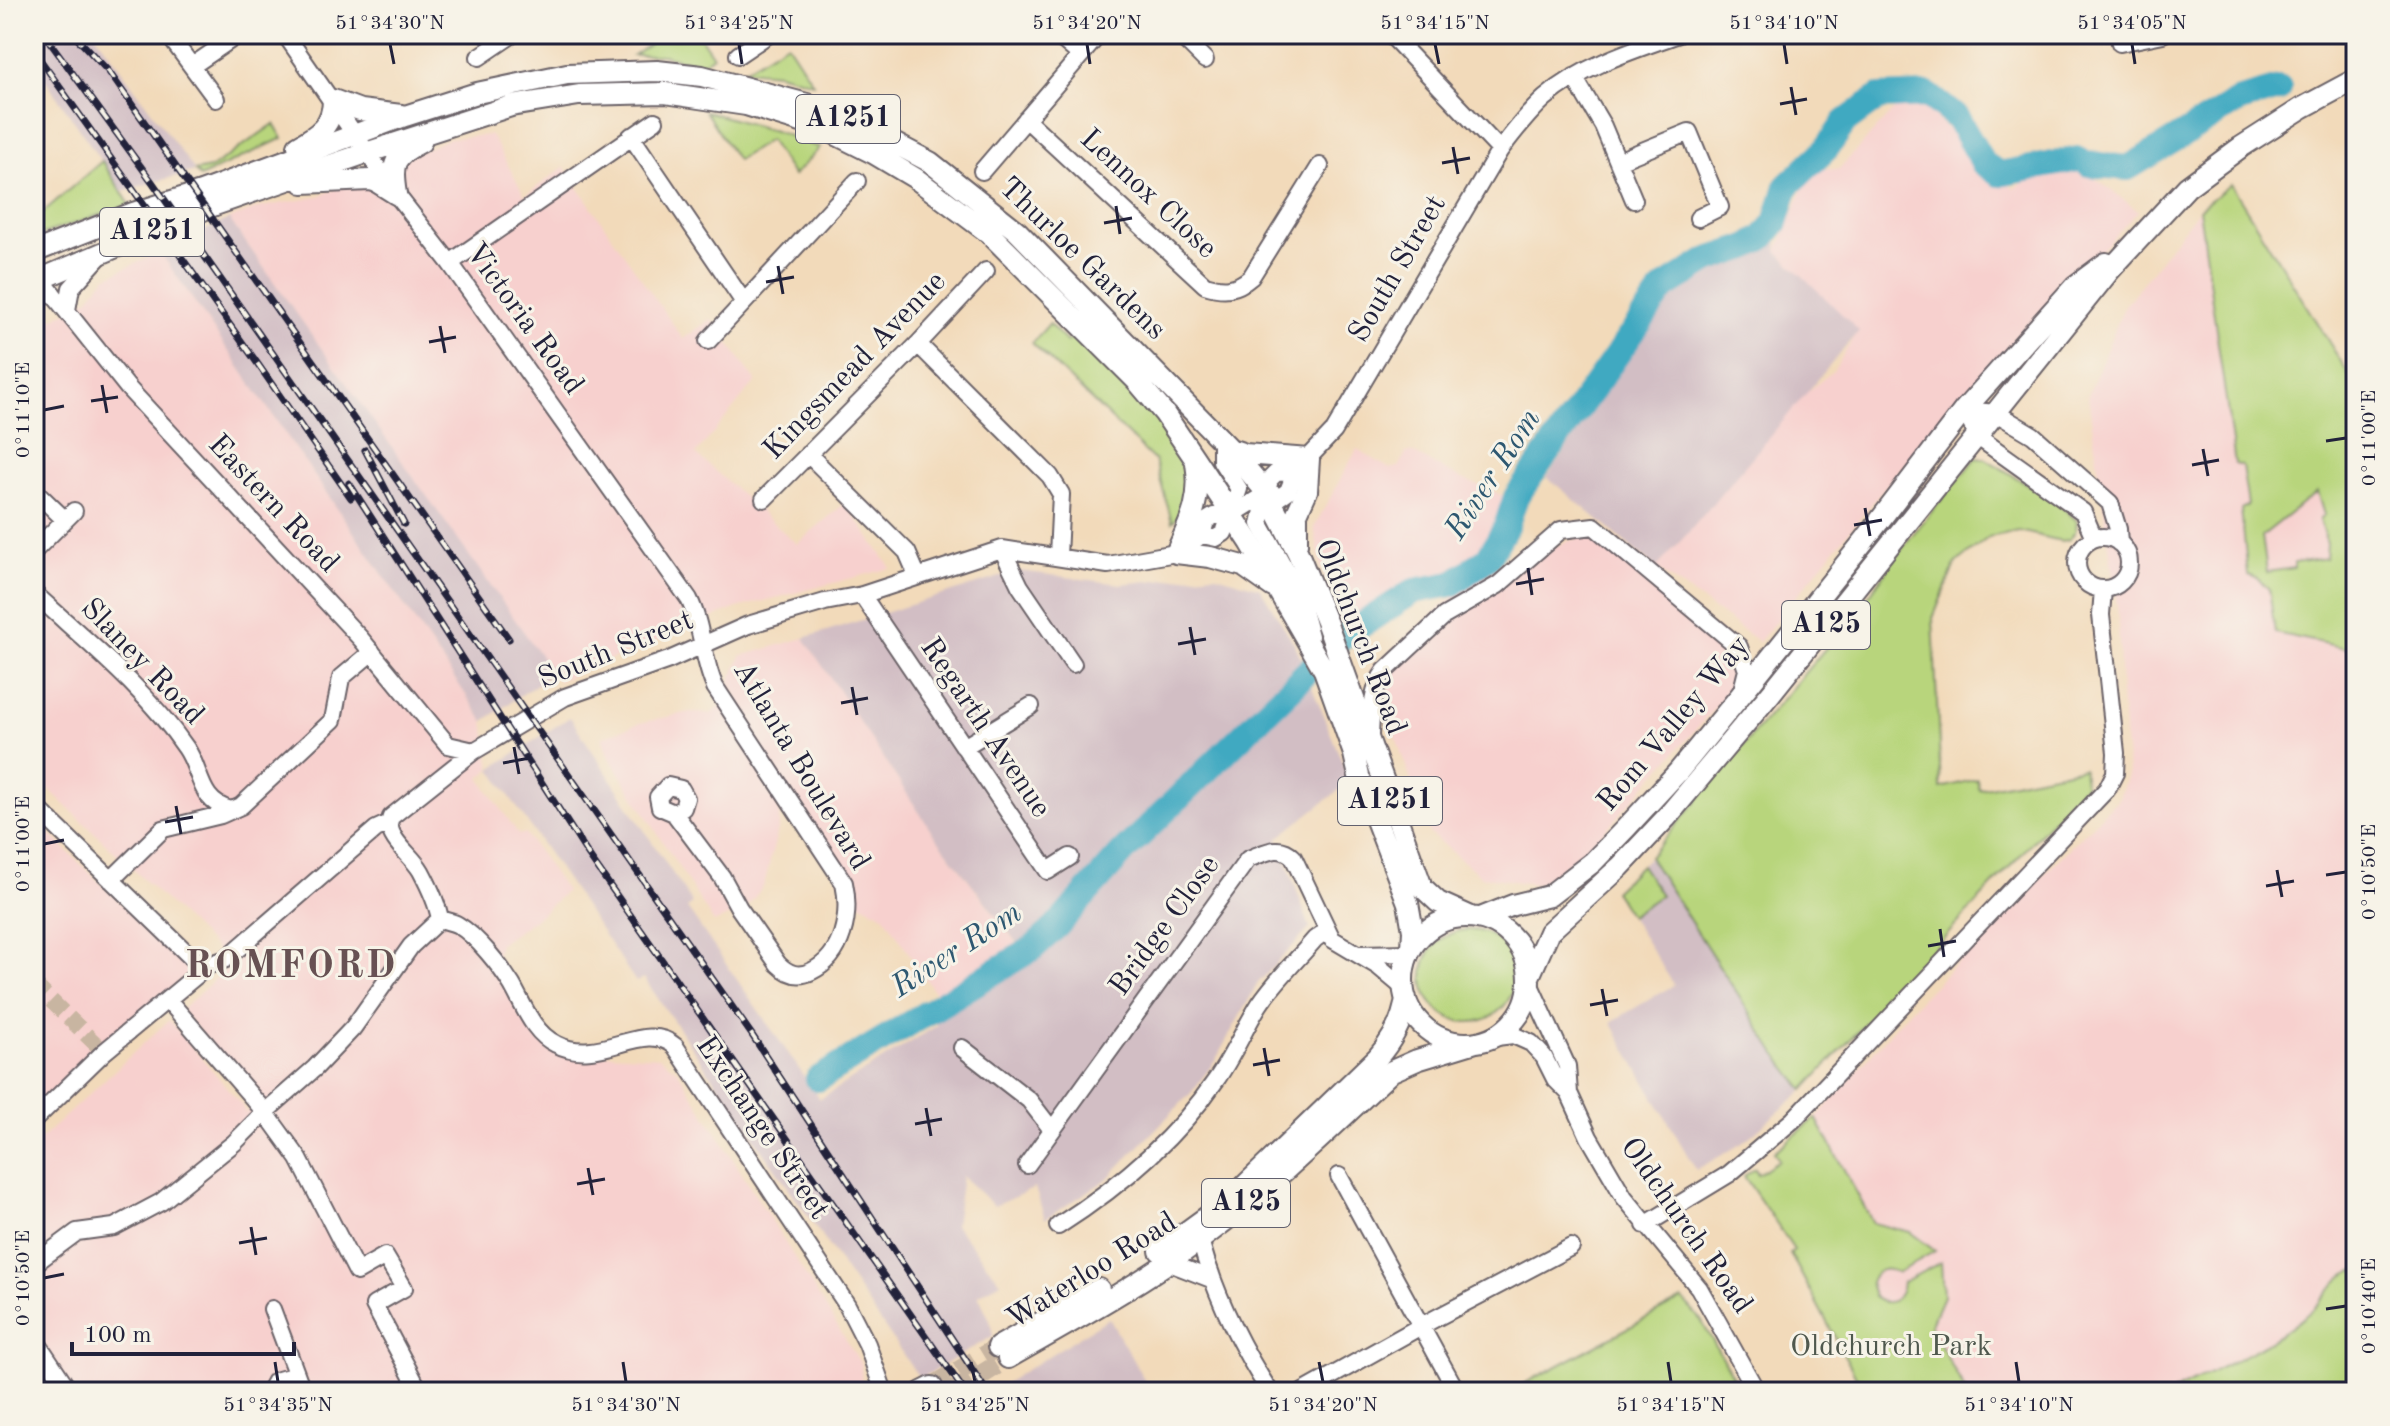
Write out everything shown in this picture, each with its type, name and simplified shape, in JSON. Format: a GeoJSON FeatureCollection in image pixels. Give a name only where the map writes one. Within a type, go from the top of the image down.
{"type":"FeatureCollection","features":[{"type":"Feature","properties":{"kind":"main road","name":"Thurloe Gardens"},"geometry":{"type":"LineString","coordinates":[[356,134],[477,93],[567,74],[657,71],[702,76],[833,111],[930,162],[1017,231],[1225,445],[1267,493]]}},
{"type":"Feature","properties":{"kind":"main road","name":"Rom Valley Way"},"geometry":{"type":"LineString","coordinates":[[1530,981],[1549,932],[1620,867],[1666,818],[1771,693],[2110,270],[2187,187],[2302,108],[2356,79]]}},
{"type":"Feature","properties":{"kind":"main road","name":"Thurloe Gardens"},"geometry":{"type":"LineString","coordinates":[[369,152],[511,106],[579,95],[665,93],[746,105],[827,130],[915,178],[990,234],[1136,380],[1164,413],[1232,515]]}},
{"type":"Feature","properties":{"kind":"main road","name":"A1251"},"geometry":{"type":"LineString","coordinates":[[242,177],[321,133],[333,111],[333,100],[360,110],[405,116]]}},
{"type":"Feature","properties":{"kind":"main road","name":"A1251"},"geometry":{"type":"LineString","coordinates":[[396,194],[393,173],[403,151],[456,124]]}},
{"type":"Feature","properties":{"kind":"main road","name":"A1251"},"geometry":{"type":"LineString","coordinates":[[34,252],[133,213],[242,177],[356,134]]}},
{"type":"Feature","properties":{"kind":"main road","name":"A1251"},"geometry":{"type":"LineString","coordinates":[[36,279],[215,205],[369,152]]}},
{"type":"Feature","properties":{"kind":"main road","name":"A1251"},"geometry":{"type":"LineString","coordinates":[[264,189],[356,179],[377,182],[396,194]]}},
{"type":"Feature","properties":{"kind":"main road","name":"Rom Valley Way"},"geometry":{"type":"LineString","coordinates":[[1476,917],[1549,896],[1593,862],[1678,772],[1864,541],[1964,410],[2075,286],[2143,235]]}},
{"type":"Feature","properties":{"kind":"main road"},"geometry":{"type":"LineString","coordinates":[[1225,445],[1245,454],[1302,465]]}},
{"type":"Feature","properties":{"kind":"main road"},"geometry":{"type":"LineString","coordinates":[[1176,553],[1196,510],[1199,480],[1195,459]]}},
{"type":"Feature","properties":{"kind":"main road","name":"A1251"},"geometry":{"type":"LineString","coordinates":[[1298,553],[1297,513],[1307,491],[1302,465]]}},
{"type":"Feature","properties":{"kind":"main road","name":"Oldchurch Road"},"geometry":{"type":"LineString","coordinates":[[1267,493],[1298,553],[1331,633],[1333,666],[1359,776],[1408,903],[1413,931],[1411,950]]}},
{"type":"Feature","properties":{"kind":"main road","name":"Oldchurch Road"},"geometry":{"type":"LineString","coordinates":[[1232,515],[1304,638],[1333,666],[1370,746],[1422,887],[1448,908],[1476,917]]}},
{"type":"Feature","properties":{"kind":"main road","name":"A1251"},"geometry":{"type":"LineString","coordinates":[[1176,553],[1210,557],[1243,566],[1278,591]]}},
{"type":"Feature","properties":{"kind":"main road"},"geometry":{"type":"LineString","coordinates":[[1476,917],[1508,932],[1521,949],[1530,981],[1527,1002],[1516,1021],[1482,1040],[1446,1039],[1427,1029],[1416,1018],[1405,993],[1403,977],[1411,950],[1426,931],[1445,920],[1476,917]]}},
{"type":"Feature","properties":{"kind":"main road","name":"Waterloo Road"},"geometry":{"type":"LineString","coordinates":[[1405,993],[1404,1014],[1386,1047],[1230,1200],[1146,1262],[1003,1353],[1167,1262],[1200,1240],[1237,1212],[1392,1071],[1409,1062],[1482,1040]]}},
{"type":"Feature","properties":{"kind":"street"},"geometry":{"type":"LineString","coordinates":[[168,34],[216,99]]}},
{"type":"Feature","properties":{"kind":"street"},"geometry":{"type":"LineString","coordinates":[[192,66],[239,34]]}},
{"type":"Feature","properties":{"kind":"street","name":"Victoria Road"},"geometry":{"type":"LineString","coordinates":[[285,34],[396,194],[450,263],[689,599],[704,644]]}},
{"type":"Feature","properties":{"kind":"street"},"geometry":{"type":"LineString","coordinates":[[495,68],[482,55],[513,34]]}},
{"type":"Feature","properties":{"kind":"street"},"geometry":{"type":"LineString","coordinates":[[738,55],[769,34]]}},
{"type":"Feature","properties":{"kind":"street"},"geometry":{"type":"LineString","coordinates":[[1056,34],[1079,54]]}},
{"type":"Feature","properties":{"kind":"street"},"geometry":{"type":"LineString","coordinates":[[982,171],[1099,34]]}},
{"type":"Feature","properties":{"kind":"street"},"geometry":{"type":"LineString","coordinates":[[1179,34],[1205,60]]}},
{"type":"Feature","properties":{"kind":"street"},"geometry":{"type":"LineString","coordinates":[[1390,34],[1500,150]]}},
{"type":"Feature","properties":{"kind":"street","name":"South Street"},"geometry":{"type":"LineString","coordinates":[[34,1120],[104,1052],[209,965],[226,959],[376,829],[389,823],[391,817],[474,751],[565,697],[669,660],[748,625],[825,602],[862,595],[1002,549],[1108,565],[1176,553],[1202,535],[1206,521],[1214,516],[1232,515],[1267,493],[1281,496],[1288,491],[1302,465],[1334,431],[1500,150],[1545,98],[1574,77],[1644,39],[1679,34]]}},
{"type":"Feature","properties":{"kind":"street"},"geometry":{"type":"LineString","coordinates":[[2120,43],[2163,34]]}},
{"type":"Feature","properties":{"kind":"street"},"geometry":{"type":"LineString","coordinates":[[1574,77],[1603,126],[1634,200]]}},
{"type":"Feature","properties":{"kind":"street","name":"Lennox Close"},"geometry":{"type":"LineString","coordinates":[[1026,119],[1205,285],[1218,289],[1238,288],[1251,277],[1320,166]]}},
{"type":"Feature","properties":{"kind":"street"},"geometry":{"type":"LineString","coordinates":[[450,263],[655,121]]}},
{"type":"Feature","properties":{"kind":"street"},"geometry":{"type":"LineString","coordinates":[[1618,161],[1689,132],[1720,207],[1698,218]]}},
{"type":"Feature","properties":{"kind":"street"},"geometry":{"type":"LineString","coordinates":[[631,136],[743,301]]}},
{"type":"Feature","properties":{"kind":"street"},"geometry":{"type":"LineString","coordinates":[[708,341],[857,181]]}},
{"type":"Feature","properties":{"kind":"street"},"geometry":{"type":"LineString","coordinates":[[67,310],[71,288],[106,250]]}},
{"type":"Feature","properties":{"kind":"street","name":"Kingsmead Avenue"},"geometry":{"type":"LineString","coordinates":[[764,499],[986,271]]}},
{"type":"Feature","properties":{"kind":"street","name":"Eastern Road"},"geometry":{"type":"LineString","coordinates":[[36,279],[67,310],[128,388],[372,652],[448,745],[474,751]]}},
{"type":"Feature","properties":{"kind":"street"},"geometry":{"type":"LineString","coordinates":[[918,344],[1050,476],[1061,494],[1058,556]]}},
{"type":"Feature","properties":{"kind":"street"},"geometry":{"type":"LineString","coordinates":[[1964,410],[1996,413],[2033,435],[2110,503],[2119,543],[2127,555],[2127,573],[2122,581],[2103,589],[2095,588],[2082,579],[2077,564],[2080,550],[2094,538],[2107,538],[2119,543]]}},
{"type":"Feature","properties":{"kind":"street"},"geometry":{"type":"LineString","coordinates":[[1964,410],[1978,437],[2083,512],[2094,538]]}},
{"type":"Feature","properties":{"kind":"street"},"geometry":{"type":"LineString","coordinates":[[1225,445],[1221,461],[1239,489],[1232,515]]}},
{"type":"Feature","properties":{"kind":"street"},"geometry":{"type":"LineString","coordinates":[[808,454],[907,552],[917,575]]}},
{"type":"Feature","properties":{"kind":"street"},"geometry":{"type":"LineString","coordinates":[[34,490],[70,516],[34,551]]}},
{"type":"Feature","properties":{"kind":"street"},"geometry":{"type":"LineString","coordinates":[[1267,493],[1260,524],[1297,590],[1313,649]]}},
{"type":"Feature","properties":{"kind":"street"},"geometry":{"type":"LineString","coordinates":[[1370,746],[1372,707],[1379,679],[1385,671],[1444,616],[1498,585],[1561,530],[1594,526],[1739,647],[1747,670],[1740,696]]}},
{"type":"Feature","properties":{"kind":"street"},"geometry":{"type":"LineString","coordinates":[[1002,549],[1020,586],[1073,664]]}},
{"type":"Feature","properties":{"kind":"street"},"geometry":{"type":"LineString","coordinates":[[1645,1225],[1729,1174],[1793,1120],[2107,789],[2115,773],[2116,753],[2101,615],[2103,589]]}},
{"type":"Feature","properties":{"kind":"street","name":"Slaney Road"},"geometry":{"type":"LineString","coordinates":[[34,593],[93,644],[157,710],[189,751],[202,788],[216,805],[231,810]]}},
{"type":"Feature","properties":{"kind":"street","name":"Regarth Avenue"},"geometry":{"type":"LineString","coordinates":[[862,595],[1048,871],[1070,857]]}},
{"type":"Feature","properties":{"kind":"street","name":"Atlanta Boulevard"},"geometry":{"type":"LineString","coordinates":[[674,813],[786,971],[802,975],[827,961],[837,949],[847,909],[844,883],[715,687],[704,644]]}},
{"type":"Feature","properties":{"kind":"street"},"geometry":{"type":"LineString","coordinates":[[111,880],[163,829],[174,824],[210,819],[241,806],[327,727],[335,714],[341,678],[372,652]]}},
{"type":"Feature","properties":{"kind":"street"},"geometry":{"type":"LineString","coordinates":[[964,747],[1031,706]]}},
{"type":"Feature","properties":{"kind":"street"},"geometry":{"type":"LineString","coordinates":[[34,805],[193,959],[209,965]]}},
{"type":"Feature","properties":{"kind":"street"},"geometry":{"type":"LineString","coordinates":[[34,1264],[77,1232],[114,1227],[161,1202],[234,1143],[353,1028],[411,946],[440,919],[437,903],[420,869],[391,834],[389,823]]}},
{"type":"Feature","properties":{"kind":"street","name":"Bridge Close"},"geometry":{"type":"LineString","coordinates":[[1027,1165],[1248,859],[1278,848],[1288,852],[1326,931]]}},
{"type":"Feature","properties":{"kind":"street","name":"Exchange Street"},"geometry":{"type":"LineString","coordinates":[[440,919],[458,924],[480,946],[511,984],[542,1035],[555,1044],[577,1052],[589,1052],[656,1037],[664,1038],[675,1046],[847,1305],[867,1344],[884,1392]]}},
{"type":"Feature","properties":{"kind":"street"},"geometry":{"type":"LineString","coordinates":[[1058,1226],[1109,1191],[1172,1134],[1215,1083],[1260,1004],[1315,939],[1326,931],[1332,939],[1358,954],[1405,993]]}},
{"type":"Feature","properties":{"kind":"street"},"geometry":{"type":"LineString","coordinates":[[1358,954],[1411,950]]}},
{"type":"Feature","properties":{"kind":"street","name":"Oldchurch Road"},"geometry":{"type":"LineString","coordinates":[[1530,981],[1567,1066],[1569,1093],[1589,1137],[1645,1225],[1699,1288],[1757,1392]]}},
{"type":"Feature","properties":{"kind":"street"},"geometry":{"type":"LineString","coordinates":[[168,1000],[265,1112],[299,1159],[357,1272],[385,1256],[404,1288],[374,1305],[420,1392]]}},
{"type":"Feature","properties":{"kind":"street","name":"Oldchurch Road"},"geometry":{"type":"LineString","coordinates":[[1482,1040],[1513,1035],[1531,1043],[1544,1057],[1555,1079],[1569,1093]]}},
{"type":"Feature","properties":{"kind":"street"},"geometry":{"type":"LineString","coordinates":[[962,1048],[1029,1100],[1052,1130]]}},
{"type":"Feature","properties":{"kind":"street"},"geometry":{"type":"LineString","coordinates":[[1339,1176],[1457,1392]]}},
{"type":"Feature","properties":{"kind":"street"},"geometry":{"type":"LineString","coordinates":[[1200,1240],[1211,1279],[1253,1366],[1270,1392]]}},
{"type":"Feature","properties":{"kind":"street"},"geometry":{"type":"LineString","coordinates":[[1303,1392],[1571,1247]]}},
{"type":"Feature","properties":{"kind":"street"},"geometry":{"type":"LineString","coordinates":[[1167,1262],[1211,1279]]}},
{"type":"Feature","properties":{"kind":"street"},"geometry":{"type":"LineString","coordinates":[[272,1309],[303,1392]]}},
{"type":"Feature","properties":{"kind":"street"},"geometry":{"type":"LineString","coordinates":[[34,1338],[70,1392]]}},
{"type":"Feature","properties":{"kind":"street"},"geometry":{"type":"LineString","coordinates":[[269,1392],[275,1381],[289,1377],[297,1381],[303,1392]]}},
{"type":"Feature","properties":{"kind":"shaded area"},"geometry":{"type":"Polygon","coordinates":[[[34,34],[95,34],[195,171],[122,191],[34,63],[34,34]]]}},
{"type":"Feature","properties":{"kind":"shaded area"},"geometry":{"type":"Polygon","coordinates":[[[1909,94],[2014,189],[2064,154],[2138,211],[1896,474],[1759,642],[1656,568],[1806,393],[1834,370],[1858,331],[1777,251],[1812,167],[1838,170],[1909,94]]]}},
{"type":"Feature","properties":{"kind":"shaded area"},"geometry":{"type":"Polygon","coordinates":[[[491,135],[525,196],[564,167],[683,339],[711,319],[756,381],[696,454],[797,544],[845,503],[891,568],[737,608],[558,681],[229,219],[261,207],[317,197],[450,138],[491,135]]]}},
{"type":"Feature","properties":{"kind":"shaded area"},"geometry":{"type":"Polygon","coordinates":[[[2199,209],[2235,463],[2242,465],[2258,579],[2346,648],[2356,644],[2356,1270],[2345,1273],[2313,1310],[2283,1333],[2173,1392],[1966,1392],[1930,1325],[1943,1296],[1941,1263],[1903,1282],[1900,1296],[1894,1301],[1883,1303],[1874,1297],[1870,1282],[1875,1273],[1884,1269],[1897,1272],[1934,1251],[1910,1232],[1873,1223],[1816,1118],[1908,1012],[2119,798],[2128,772],[2118,612],[2088,395],[2124,307],[2199,209]]]}},
{"type":"Feature","properties":{"kind":"shaded area"},"geometry":{"type":"Polygon","coordinates":[[[229,219],[553,673],[484,721],[160,252],[229,219]]]}},
{"type":"Feature","properties":{"kind":"shaded area"},"geometry":{"type":"Polygon","coordinates":[[[1778,241],[1777,251],[1859,331],[1656,568],[1547,477],[1678,287],[1726,259],[1778,241]]]}},
{"type":"Feature","properties":{"kind":"shaded area"},"geometry":{"type":"Polygon","coordinates":[[[160,252],[484,721],[491,769],[480,778],[519,835],[525,833],[566,891],[539,916],[499,944],[495,963],[542,1035],[577,1052],[659,1057],[678,1071],[861,1364],[862,1392],[47,1392],[34,1372],[34,1145],[169,1020],[242,1105],[245,1113],[258,1100],[181,1010],[232,964],[34,775],[34,306],[39,306],[53,319],[89,298],[106,277],[160,252]]]}},
{"type":"Feature","properties":{"kind":"shaded area"},"geometry":{"type":"Polygon","coordinates":[[[1357,449],[1390,469],[1398,467],[1406,453],[1411,452],[1460,478],[1510,498],[1484,551],[1437,581],[1412,582],[1344,625],[1321,566],[1314,527],[1357,449]]]}},
{"type":"Feature","properties":{"kind":"shaded area"},"geometry":{"type":"Polygon","coordinates":[[[2317,492],[2324,516],[2319,520],[2327,544],[2326,558],[2294,563],[2294,568],[2267,572],[2261,536],[2317,492]]]}},
{"type":"Feature","properties":{"kind":"shaded area"},"geometry":{"type":"Polygon","coordinates":[[[1591,533],[1734,656],[1740,680],[1585,853],[1538,885],[1481,876],[1429,833],[1370,669],[1469,584],[1510,562],[1591,533]]]}},
{"type":"Feature","properties":{"kind":"shaded area"},"geometry":{"type":"Polygon","coordinates":[[[1019,571],[1121,584],[1213,574],[1260,588],[1295,645],[1347,774],[1347,784],[1278,838],[1310,928],[1258,983],[1215,1061],[1191,1093],[1106,1180],[1045,1219],[1035,1188],[994,1206],[962,1176],[955,1225],[1001,1282],[978,1295],[990,1320],[993,1336],[920,1379],[644,978],[636,982],[491,769],[570,717],[692,903],[687,908],[820,1099],[936,1026],[937,996],[1017,943],[933,833],[804,638],[1019,571]]]}},
{"type":"Feature","properties":{"kind":"shaded area"},"geometry":{"type":"Polygon","coordinates":[[[804,638],[933,833],[1017,944],[937,996],[884,915],[860,903],[844,883],[777,775],[764,783],[779,805],[779,825],[764,885],[747,907],[714,923],[608,755],[602,737],[640,723],[690,712],[710,714],[737,697],[730,682],[741,656],[804,638]]]}},
{"type":"Feature","properties":{"kind":"shaded area"},"geometry":{"type":"Polygon","coordinates":[[[34,819],[191,970],[34,1122],[34,819]]]}},
{"type":"Feature","properties":{"kind":"shaded area"},"geometry":{"type":"Polygon","coordinates":[[[1649,857],[1776,1054],[1804,1090],[1741,1144],[1696,1170],[1611,1022],[1674,985],[1614,891],[1649,857]]]}},
{"type":"Feature","properties":{"kind":"shaded area"},"geometry":{"type":"Polygon","coordinates":[[[1109,1318],[1151,1392],[991,1392],[1109,1318]]]}},
{"type":"Feature","properties":{"kind":"green space"},"geometry":{"type":"Polygon","coordinates":[[[665,34],[698,34],[713,56],[701,64],[662,55],[633,55],[665,34]]]}},
{"type":"Feature","properties":{"kind":"green space"},"geometry":{"type":"Polygon","coordinates":[[[787,43],[813,83],[778,73],[744,70],[787,43]]]}},
{"type":"Feature","properties":{"kind":"green space"},"geometry":{"type":"Polygon","coordinates":[[[705,111],[820,148],[793,176],[769,140],[737,160],[705,111]]]}},
{"type":"Feature","properties":{"kind":"green space"},"geometry":{"type":"Polygon","coordinates":[[[274,124],[283,138],[200,177],[195,171],[211,168],[274,124]]]}},
{"type":"Feature","properties":{"kind":"green space"},"geometry":{"type":"Polygon","coordinates":[[[102,161],[130,205],[34,237],[34,220],[102,161]]]}},
{"type":"Feature","properties":{"kind":"green space"},"geometry":{"type":"Polygon","coordinates":[[[2231,184],[2356,386],[2356,644],[2346,648],[2275,633],[2269,589],[2248,575],[2241,509],[2248,505],[2242,466],[2235,464],[2199,209],[2231,184]],[[2317,492],[2262,536],[2267,572],[2294,568],[2294,563],[2326,558],[2327,544],[2319,520],[2324,515],[2317,492]]]}},
{"type":"Feature","properties":{"kind":"green space"},"geometry":{"type":"Polygon","coordinates":[[[1049,324],[1067,342],[1077,334],[1129,387],[1167,432],[1189,478],[1189,502],[1172,522],[1155,461],[1032,343],[1049,324]]]}},
{"type":"Feature","properties":{"kind":"green space"},"geometry":{"type":"Polygon","coordinates":[[[1976,458],[1986,459],[2058,503],[2077,521],[2070,539],[2061,541],[2019,531],[1989,537],[1955,564],[1933,618],[1941,788],[1977,779],[1979,789],[2083,768],[2085,785],[1804,1090],[1776,1054],[1649,857],[1863,604],[1909,539],[1976,458]]]}},
{"type":"Feature","properties":{"kind":"green space"},"geometry":{"type":"Polygon","coordinates":[[[1641,865],[1661,895],[1630,916],[1614,891],[1641,865]]]}},
{"type":"Feature","properties":{"kind":"green space"},"geometry":{"type":"Polygon","coordinates":[[[1469,930],[1486,934],[1501,944],[1511,959],[1515,976],[1511,993],[1501,1008],[1486,1018],[1469,1022],[1452,1018],[1437,1008],[1427,993],[1423,976],[1427,959],[1437,944],[1452,934],[1469,930]]]}},
{"type":"Feature","properties":{"kind":"green space","name":"Oldchurch Park"},"geometry":{"type":"Polygon","coordinates":[[[1816,1118],[1873,1223],[1910,1232],[1935,1251],[1897,1273],[1880,1270],[1870,1282],[1874,1297],[1889,1302],[1897,1298],[1903,1282],[1941,1262],[1943,1296],[1930,1326],[1966,1392],[1864,1392],[1790,1253],[1794,1250],[1744,1176],[1755,1169],[1758,1174],[1779,1160],[1774,1152],[1816,1118]]]}},
{"type":"Feature","properties":{"kind":"green space"},"geometry":{"type":"Polygon","coordinates":[[[2356,1270],[2356,1392],[2173,1392],[2245,1355],[2297,1323],[2337,1281],[2356,1270]]]}},
{"type":"Feature","properties":{"kind":"green space"},"geometry":{"type":"Polygon","coordinates":[[[1682,1299],[1701,1320],[1741,1392],[1509,1392],[1682,1299]]]}},
{"type":"Feature","properties":{"kind":"waterway","name":"River Rom"},"geometry":{"type":"LineString","coordinates":[[2089,164],[2128,168],[2240,100],[2279,89]]}},
{"type":"Feature","properties":{"kind":"waterway","name":"River Rom"},"geometry":{"type":"LineString","coordinates":[[818,1079],[1032,949],[1056,927],[1123,852],[1343,637],[1414,591],[1452,584],[1488,558],[1506,527],[1516,497],[1664,288],[1708,260],[1747,247],[1763,238],[1776,222],[1787,186],[1827,148],[1845,122],[1879,97],[1928,95],[1957,118],[1983,163],[1999,174],[2078,159]]}},
{"type":"Feature","properties":{"kind":"tunnel"},"geometry":{"type":"LineString","coordinates":[[34,984],[104,1052]]}},
{"type":"Feature","properties":{"kind":"tunnel"},"geometry":{"type":"LineString","coordinates":[[932,1387],[998,1347]]}},
{"type":"Feature","properties":{"kind":"tunnel"},"geometry":{"type":"LineString","coordinates":[[954,1392],[1008,1358]]}},
{"type":"Feature","properties":{"kind":"railway"},"geometry":{"type":"LineString","coordinates":[[44,34],[153,183],[752,1035],[987,1392]]}},
{"type":"Feature","properties":{"kind":"railway"},"geometry":{"type":"LineString","coordinates":[[74,35],[109,72],[509,639]]}},
{"type":"Feature","properties":{"kind":"railway"},"geometry":{"type":"LineString","coordinates":[[34,51],[351,498]]}},
{"type":"Feature","properties":{"kind":"railway"},"geometry":{"type":"LineString","coordinates":[[365,450],[404,524]]}},
{"type":"Feature","properties":{"kind":"railway"},"geometry":{"type":"LineString","coordinates":[[349,483],[589,856],[965,1392]]}},
{"type":"Feature","properties":{"kind":"district","name":"ROMFORD"},"geometry":{"type":"Point","coordinates":[291,967]}}]}
